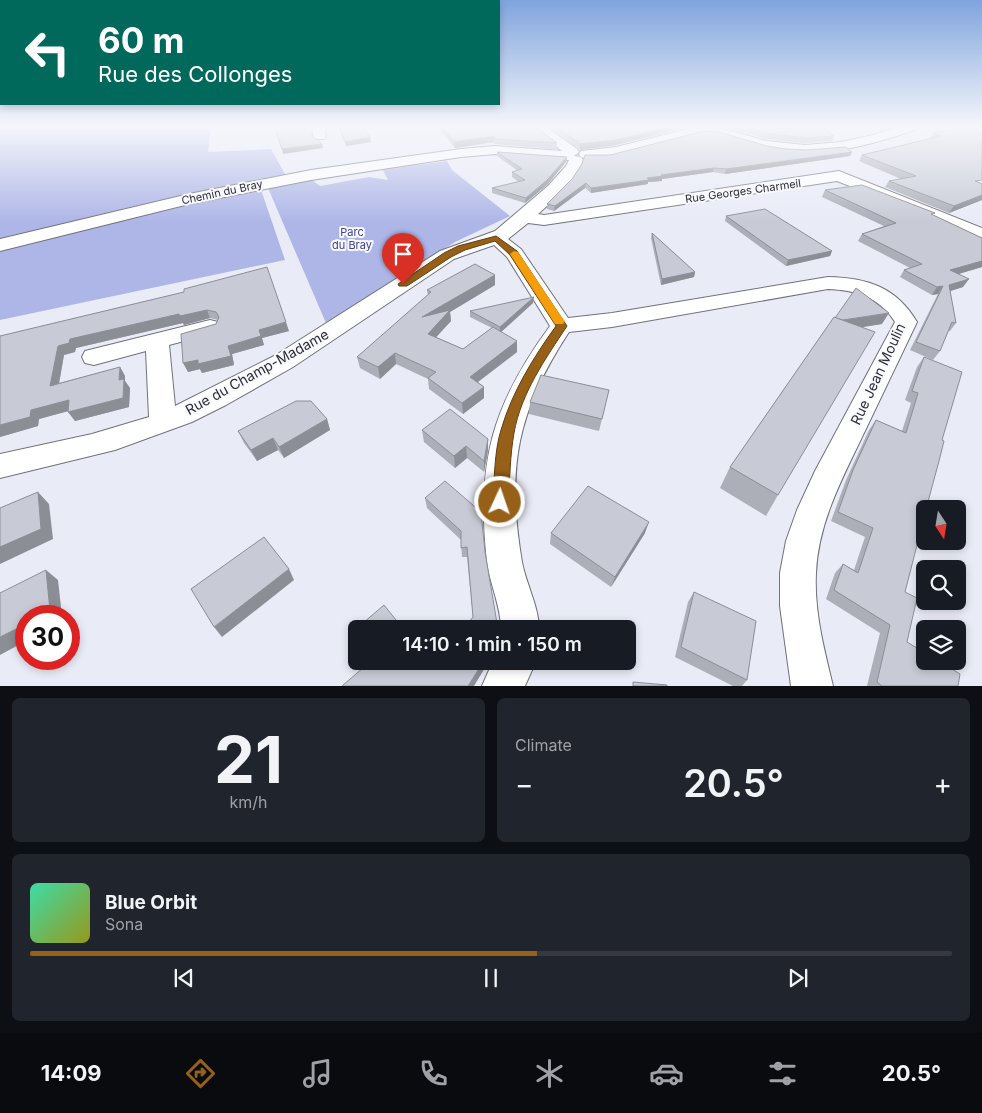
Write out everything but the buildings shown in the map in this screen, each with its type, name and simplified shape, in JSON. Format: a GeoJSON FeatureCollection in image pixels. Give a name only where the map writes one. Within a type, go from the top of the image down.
{"type":"FeatureCollection","features":[{"type":"Feature","properties":{"kind":"street","name":"Chemin du Bray"},"geometry":{"type":"LineString","coordinates":[[0,245],[189,199],[318,174],[432,158]]}},
{"type":"Feature","properties":{"kind":"street"},"geometry":{"type":"LineString","coordinates":[[519,620],[505,565],[499,516],[501,475],[507,432],[518,399],[541,355],[562,326],[514,253],[496,238],[536,208],[576,165],[575,158]]}},
{"type":"Feature","properties":{"kind":"street","name":"Rue Georges Charmeil"},"geometry":{"type":"LineString","coordinates":[[524,217],[544,220],[838,176],[982,234]]}},
{"type":"Feature","properties":{"kind":"street","name":"Rue du Champ-Madame"},"geometry":{"type":"LineString","coordinates":[[0,466],[51,456],[163,422],[198,407],[272,367],[447,255],[462,248],[496,238]]}},
{"type":"Feature","properties":{"kind":"street","name":"Rue Jean Moulin"},"geometry":{"type":"LineString","coordinates":[[562,326],[612,320],[828,283],[856,286],[872,291],[890,300],[900,308],[906,322],[824,485],[808,522],[800,558],[798,601],[803,644],[812,686]]}},
{"type":"Feature","properties":{"kind":"street"},"geometry":{"type":"LineString","coordinates":[[94,358],[210,327]]}},
{"type":"Feature","properties":{"kind":"street"},"geometry":{"type":"LineString","coordinates":[[156,341],[163,422]]}},
{"type":"Feature","properties":{"kind":"street"},"geometry":{"type":"LineString","coordinates":[[502,686],[511,670]]}},
{"type":"Feature","properties":{"kind":"green space"},"geometry":{"type":"Polygon","coordinates":[[[0,158],[276,158],[285,174],[258,181],[285,260],[0,320],[0,158]]]}},
{"type":"Feature","properties":{"kind":"green space","name":"Parc du Bray"},"geometry":{"type":"Polygon","coordinates":[[[447,161],[452,170],[510,216],[455,242],[326,323],[268,188],[312,180],[320,186],[369,177],[388,180],[383,170],[447,161]]]}},
{"type":"Feature","properties":{"kind":"slow traffic"},"geometry":{"type":"LineString","coordinates":[[514,254],[559,321]]}},
{"type":"Feature","properties":{"kind":"route"},"geometry":{"type":"LineString","coordinates":[[403,284],[447,255],[462,248],[496,238],[514,253],[562,326],[541,355],[518,399],[507,432],[501,475],[500,502]]}}]}
